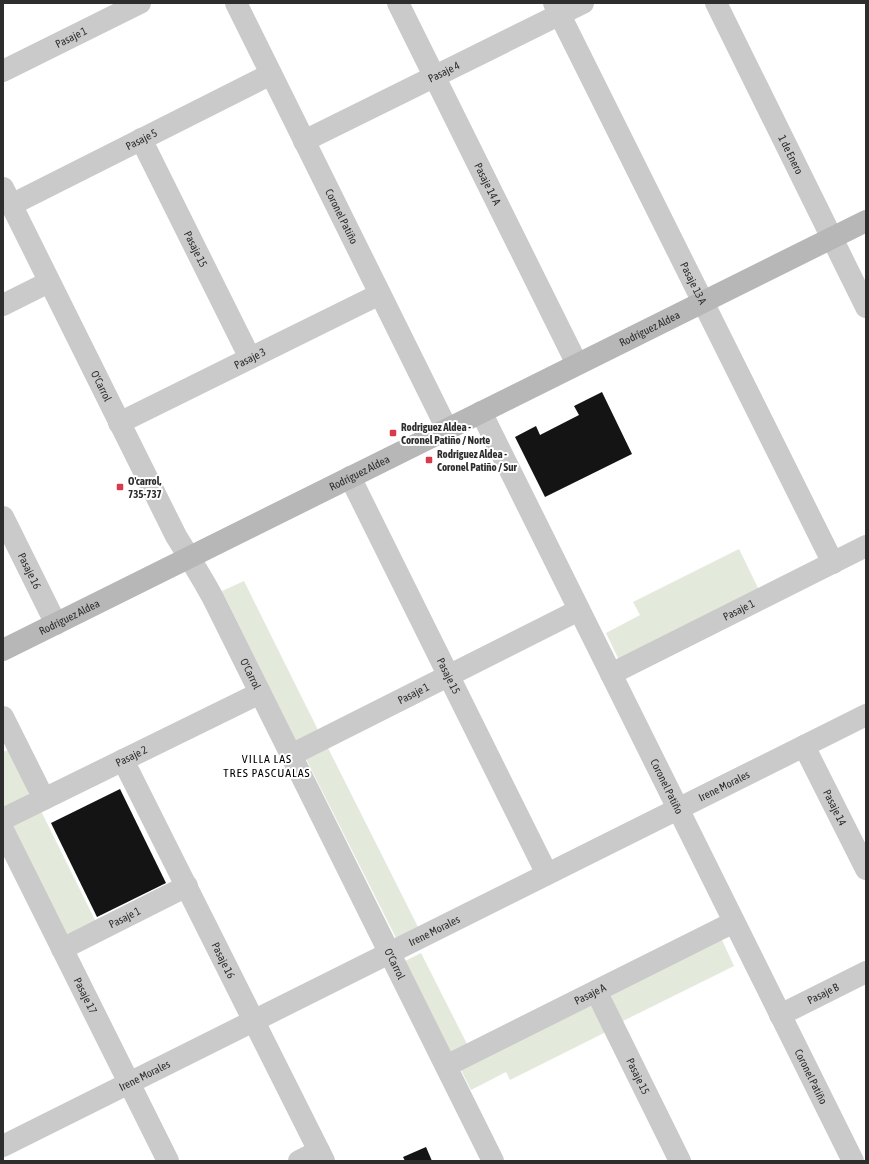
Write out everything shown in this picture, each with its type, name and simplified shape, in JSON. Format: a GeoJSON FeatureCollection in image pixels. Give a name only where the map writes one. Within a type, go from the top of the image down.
{"type":"FeatureCollection","features":[{"type":"Feature","properties":{"kind":"main road","name":"Rodríguez Aldea"},"geometry":{"type":"LineString","coordinates":[[3,650],[866,221]]}},
{"type":"Feature","properties":{"kind":"street","name":"Pasaje 1"},"geometry":{"type":"LineString","coordinates":[[3,71],[140,3]]}},
{"type":"Feature","properties":{"kind":"street","name":"Coronel Patiño"},"geometry":{"type":"LineString","coordinates":[[236,3],[447,429]]}},
{"type":"Feature","properties":{"kind":"street","name":"Pasaje 14 A"},"geometry":{"type":"LineString","coordinates":[[398,3],[577,364]]}},
{"type":"Feature","properties":{"kind":"street","name":"Pasaje 4"},"geometry":{"type":"LineString","coordinates":[[304,141],[435,76],[557,9],[583,3]]}},
{"type":"Feature","properties":{"kind":"street","name":"1 de Enero"},"geometry":{"type":"LineString","coordinates":[[722,5],[866,307]]}},
{"type":"Feature","properties":{"kind":"street","name":"Pasaje 13 A"},"geometry":{"type":"LineString","coordinates":[[557,9],[833,563]]}},
{"type":"Feature","properties":{"kind":"street","name":"Pasaje 5"},"geometry":{"type":"LineString","coordinates":[[7,196],[141,139],[271,74]]}},
{"type":"Feature","properties":{"kind":"street","name":"Pasaje 15"},"geometry":{"type":"LineString","coordinates":[[141,139],[250,358]]}},
{"type":"Feature","properties":{"kind":"street","name":"O'Carrol"},"geometry":{"type":"LineString","coordinates":[[7,196],[176,536],[204,582],[260,693],[493,1161]]}},
{"type":"Feature","properties":{"kind":"street"},"geometry":{"type":"LineString","coordinates":[[3,305],[49,282]]}},
{"type":"Feature","properties":{"kind":"street","name":"Pasaje 3"},"geometry":{"type":"LineString","coordinates":[[119,423],[380,294]]}},
{"type":"Feature","properties":{"kind":"street","name":"Coronel Patiño"},"geometry":{"type":"LineString","coordinates":[[481,412],[853,1161]]}},
{"type":"Feature","properties":{"kind":"street","name":"Pasaje 15"},"geometry":{"type":"LineString","coordinates":[[350,477],[547,874]]}},
{"type":"Feature","properties":{"kind":"street","name":"Pasaje 16"},"geometry":{"type":"LineString","coordinates":[[3,517],[56,624]]}},
{"type":"Feature","properties":{"kind":"street","name":"Pasaje 1"},"geometry":{"type":"LineString","coordinates":[[611,674],[866,546]]}},
{"type":"Feature","properties":{"kind":"street","name":"Pasaje 1"},"geometry":{"type":"LineString","coordinates":[[291,755],[579,610]]}},
{"type":"Feature","properties":{"kind":"street","name":"Pasaje 2"},"geometry":{"type":"LineString","coordinates":[[3,819],[260,693]]}},
{"type":"Feature","properties":{"kind":"street","name":"Irene Morales"},"geometry":{"type":"LineString","coordinates":[[3,1146],[866,715]]}},
{"type":"Feature","properties":{"kind":"street"},"geometry":{"type":"LineString","coordinates":[[3,717],[44,799]]}},
{"type":"Feature","properties":{"kind":"street","name":"Pasaje 14"},"geometry":{"type":"LineString","coordinates":[[804,746],[866,869]]}},
{"type":"Feature","properties":{"kind":"street","name":"Pasaje 16"},"geometry":{"type":"LineString","coordinates":[[123,760],[322,1156]]}},
{"type":"Feature","properties":{"kind":"street","name":"Pasaje 17"},"geometry":{"type":"LineString","coordinates":[[3,830],[168,1161]]}},
{"type":"Feature","properties":{"kind":"street","name":"Pasaje 1"},"geometry":{"type":"LineString","coordinates":[[62,948],[186,886]]}},
{"type":"Feature","properties":{"kind":"street","name":"Pasaje A"},"geometry":{"type":"LineString","coordinates":[[446,1066],[734,922]]}},
{"type":"Feature","properties":{"kind":"street","name":"Pasaje B"},"geometry":{"type":"LineString","coordinates":[[780,1015],[866,972]]}},
{"type":"Feature","properties":{"kind":"street","name":"Pasaje 15"},"geometry":{"type":"LineString","coordinates":[[596,991],[680,1161]]}},
{"type":"Feature","properties":{"kind":"street"},"geometry":{"type":"LineString","coordinates":[[299,1161],[322,1156]]}},
{"type":"Feature","properties":{"kind":"shaded area"},"geometry":{"type":"Polygon","coordinates":[[[739,549],[759,590],[619,660],[606,633],[640,615],[633,602],[739,549]]]}},
{"type":"Feature","properties":{"kind":"shaded area"},"geometry":{"type":"Polygon","coordinates":[[[244,581],[320,734],[298,745],[222,591],[244,581]]]}},
{"type":"Feature","properties":{"kind":"shaded area"},"geometry":{"type":"Polygon","coordinates":[[[326,744],[418,927],[396,938],[304,755],[326,744]]]}},
{"type":"Feature","properties":{"kind":"shaded area"},"geometry":{"type":"Polygon","coordinates":[[[10,749],[29,789],[27,801],[3,813],[3,752],[10,749]]]}},
{"type":"Feature","properties":{"kind":"shaded area"},"geometry":{"type":"Polygon","coordinates":[[[41,811],[97,924],[69,938],[11,833],[14,824],[41,811]]]}},
{"type":"Feature","properties":{"kind":"shaded area"},"geometry":{"type":"Polygon","coordinates":[[[721,938],[734,966],[621,1022],[608,995],[721,938]]]}},
{"type":"Feature","properties":{"kind":"shaded area"},"geometry":{"type":"Polygon","coordinates":[[[421,953],[469,1048],[452,1056],[405,961],[421,953]]]}},
{"type":"Feature","properties":{"kind":"shaded area"},"geometry":{"type":"Polygon","coordinates":[[[590,1003],[606,1032],[510,1080],[506,1072],[471,1090],[460,1068],[590,1003]]]}},
{"type":"Feature","properties":{"kind":"building"},"geometry":{"type":"Polygon","coordinates":[[[602,392],[632,454],[545,497],[515,437],[536,426],[540,435],[579,415],[574,406],[602,392]]]}},
{"type":"Feature","properties":{"kind":"building"},"geometry":{"type":"Polygon","coordinates":[[[120,789],[166,883],[97,917],[51,823],[120,789]]]}},
{"type":"Feature","properties":{"kind":"building"},"geometry":{"type":"Polygon","coordinates":[[[426,1147],[432,1161],[405,1161],[403,1157],[426,1147]]]}},
{"type":"Feature","properties":{"kind":"place","name":"Rodriguez Aldea - Coronel Patiño / Norte"},"geometry":{"type":"Point","coordinates":[393,433]}},
{"type":"Feature","properties":{"kind":"place","name":"Rodriguez Aldea - Coronel Patiño / Sur"},"geometry":{"type":"Point","coordinates":[429,460]}},
{"type":"Feature","properties":{"kind":"place","name":"O'carrol, 735-737"},"geometry":{"type":"Point","coordinates":[120,487]}},
{"type":"Feature","properties":{"kind":"district","name":"VILLA LAS TRES PASCUALAS"},"geometry":{"type":"Point","coordinates":[267,766]}}]}
